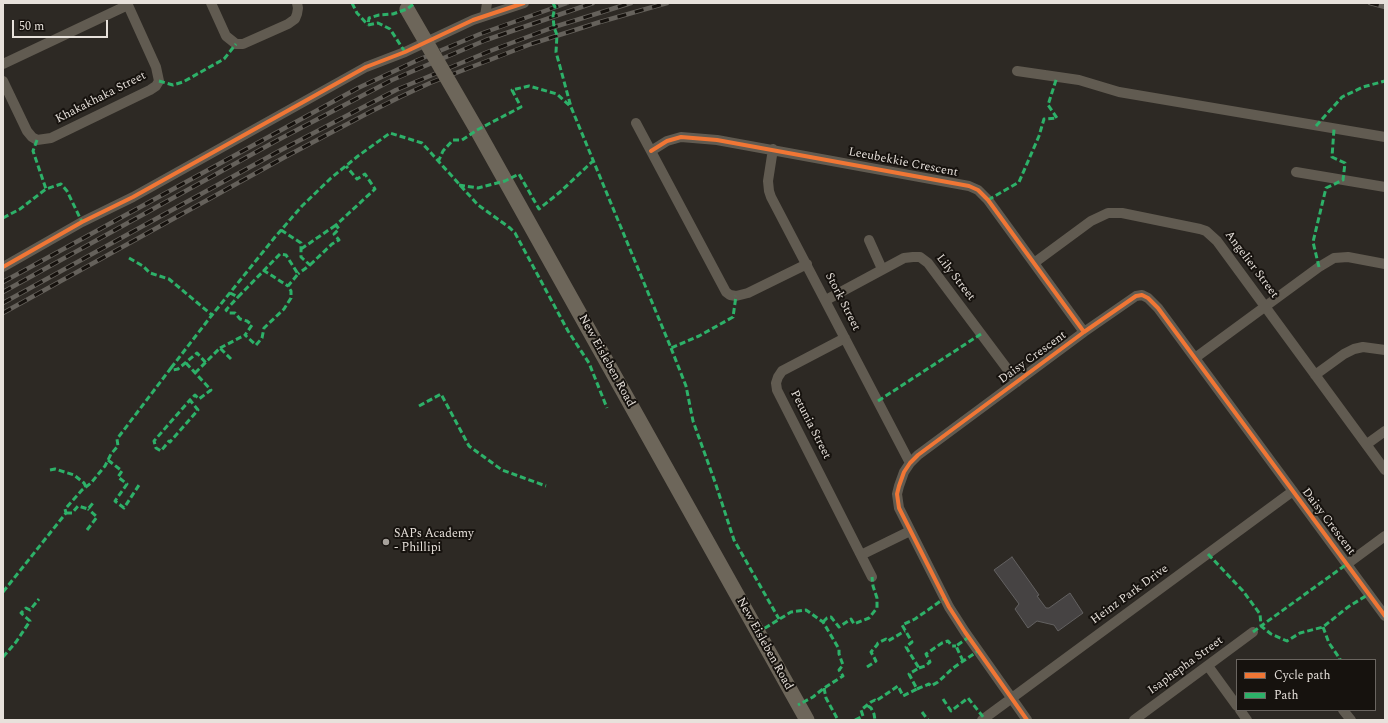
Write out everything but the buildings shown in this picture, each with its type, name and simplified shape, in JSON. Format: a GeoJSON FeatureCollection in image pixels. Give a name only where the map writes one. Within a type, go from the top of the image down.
{"type":"FeatureCollection","features":[{"type":"Feature","properties":{"kind":"main road","name":"New Eisleben Road"},"geometry":{"type":"LineString","coordinates":[[406,6],[807,720]]}},
{"type":"Feature","properties":{"kind":"street"},"geometry":{"type":"LineString","coordinates":[[211,3],[226,36],[236,44],[243,44],[288,24],[295,19],[298,8],[297,3]]}},
{"type":"Feature","properties":{"kind":"street"},"geometry":{"type":"LineString","coordinates":[[485,16],[487,3]]}},
{"type":"Feature","properties":{"kind":"street"},"geometry":{"type":"LineString","coordinates":[[3,267],[82,222],[133,197],[360,70],[485,16],[524,3]]}},
{"type":"Feature","properties":{"kind":"street"},"geometry":{"type":"LineString","coordinates":[[3,64],[127,4]]}},
{"type":"Feature","properties":{"kind":"street","name":"Khakakhaka Street"},"geometry":{"type":"LineString","coordinates":[[3,81],[27,131],[32,138],[37,140],[51,138],[150,90],[156,86],[159,81],[158,74],[127,4]]}},
{"type":"Feature","properties":{"kind":"street"},"geometry":{"type":"LineString","coordinates":[[1016,71],[1079,80],[1119,92],[1385,137]]}},
{"type":"Feature","properties":{"kind":"street"},"geometry":{"type":"LineString","coordinates":[[636,124],[723,288],[730,295],[740,296],[748,293],[807,264]]}},
{"type":"Feature","properties":{"kind":"street","name":"Leeubekkie Crescent"},"geometry":{"type":"LineString","coordinates":[[651,151],[667,141],[681,137],[717,140],[773,149],[969,186],[978,190],[988,200],[1084,332]]}},
{"type":"Feature","properties":{"kind":"street","name":"Stork Street"},"geometry":{"type":"LineString","coordinates":[[773,149],[768,181],[769,191],[910,463]]}},
{"type":"Feature","properties":{"kind":"street"},"geometry":{"type":"LineString","coordinates":[[1296,172],[1385,187]]}},
{"type":"Feature","properties":{"kind":"street","name":"Angelier Street"},"geometry":{"type":"LineString","coordinates":[[1034,263],[1091,221],[1108,213],[1122,213],[1206,231],[1217,241],[1385,470]]}},
{"type":"Feature","properties":{"kind":"street"},"geometry":{"type":"LineString","coordinates":[[869,240],[882,270]]}},
{"type":"Feature","properties":{"kind":"street","name":"Lily Street"},"geometry":{"type":"LineString","coordinates":[[826,300],[904,258],[920,257],[925,260],[1017,382]]}},
{"type":"Feature","properties":{"kind":"street"},"geometry":{"type":"LineString","coordinates":[[1195,358],[1319,266],[1334,258],[1348,257],[1385,264]]}},
{"type":"Feature","properties":{"kind":"street","name":"Daisy Crescent"},"geometry":{"type":"LineString","coordinates":[[1027,720],[958,622],[899,508],[898,494],[904,472],[918,455],[1084,332],[1136,296],[1142,295],[1154,302],[1385,616]]}},
{"type":"Feature","properties":{"kind":"street","name":"Petunia Street"},"geometry":{"type":"LineString","coordinates":[[845,338],[782,371],[776,383],[777,390],[872,577]]}},
{"type":"Feature","properties":{"kind":"street"},"geometry":{"type":"LineString","coordinates":[[1315,375],[1344,354],[1354,349],[1363,347],[1385,350]]}},
{"type":"Feature","properties":{"kind":"street"},"geometry":{"type":"LineString","coordinates":[[1366,444],[1385,431]]}},
{"type":"Feature","properties":{"kind":"street","name":"Heinz Park Drive"},"geometry":{"type":"LineString","coordinates":[[982,720],[1293,491]]}},
{"type":"Feature","properties":{"kind":"street"},"geometry":{"type":"LineString","coordinates":[[861,555],[910,531]]}},
{"type":"Feature","properties":{"kind":"street"},"geometry":{"type":"LineString","coordinates":[[1347,564],[1385,536]]}},
{"type":"Feature","properties":{"kind":"street","name":"Isaphepha Street"},"geometry":{"type":"LineString","coordinates":[[1137,719],[1253,632]]}},
{"type":"Feature","properties":{"kind":"street"},"geometry":{"type":"LineString","coordinates":[[1208,666],[1236,705]]}},
{"type":"Feature","properties":{"kind":"street"},"geometry":{"type":"LineString","coordinates":[[1241,711],[1247,720]]}},
{"type":"Feature","properties":{"kind":"street"},"geometry":{"type":"LineString","coordinates":[[1344,711],[1351,720]]}},
{"type":"Feature","properties":{"kind":"railway"},"geometry":{"type":"LineString","coordinates":[[3,282],[358,88],[418,60],[480,34],[567,3]]}},
{"type":"Feature","properties":{"kind":"railway"},"geometry":{"type":"LineString","coordinates":[[3,292],[276,141],[392,80],[486,40],[593,3]]}},
{"type":"Feature","properties":{"kind":"railway"},"geometry":{"type":"LineString","coordinates":[[3,303],[281,150],[396,90],[490,51],[554,27],[631,3]]}},
{"type":"Feature","properties":{"kind":"railway"},"geometry":{"type":"LineString","coordinates":[[3,313],[285,157],[400,97],[430,83],[531,44],[667,3]]}},
{"type":"Feature","properties":{"kind":"railway"},"geometry":{"type":"LineString","coordinates":[[1370,3],[1385,7]]}},
{"type":"Feature","properties":{"kind":"marked path"},"geometry":{"type":"LineString","coordinates":[[352,3],[357,13],[368,25]]}},
{"type":"Feature","properties":{"kind":"marked path"},"geometry":{"type":"LineString","coordinates":[[405,52],[390,29],[378,23],[368,25],[369,18],[379,15],[393,14],[407,9],[415,3]]}},
{"type":"Feature","properties":{"kind":"marked path"},"geometry":{"type":"LineString","coordinates":[[553,3],[555,7],[553,16],[554,27],[557,35],[556,52],[571,107]]}},
{"type":"Feature","properties":{"kind":"marked path"},"geometry":{"type":"LineString","coordinates":[[159,81],[173,85],[183,82],[224,59],[236,44]]}},
{"type":"Feature","properties":{"kind":"marked path"},"geometry":{"type":"LineString","coordinates":[[988,200],[1019,182],[1039,136],[1044,119],[1057,118],[1048,105],[1057,77]]}},
{"type":"Feature","properties":{"kind":"marked path"},"geometry":{"type":"LineString","coordinates":[[1316,126],[1342,97],[1363,87],[1385,81]]}},
{"type":"Feature","properties":{"kind":"marked path"},"geometry":{"type":"LineString","coordinates":[[438,162],[443,151],[453,140],[462,140],[477,130],[521,107],[512,90],[529,86],[557,94],[571,107],[671,348],[699,336],[733,317],[736,296]]}},
{"type":"Feature","properties":{"kind":"marked path"},"geometry":{"type":"LineString","coordinates":[[1319,267],[1313,242],[1326,188],[1343,180],[1345,163],[1332,157],[1334,129]]}},
{"type":"Feature","properties":{"kind":"marked path"},"geometry":{"type":"LineString","coordinates":[[171,368],[275,237],[302,206],[331,178],[390,133],[422,143],[478,205],[515,233],[568,331],[589,363],[607,408]]}},
{"type":"Feature","properties":{"kind":"marked path"},"geometry":{"type":"LineString","coordinates":[[37,140],[33,151],[46,189],[61,184],[67,191],[82,222]]}},
{"type":"Feature","properties":{"kind":"marked path"},"geometry":{"type":"LineString","coordinates":[[459,185],[478,188],[505,181],[519,174],[539,209],[560,192],[594,160]]}},
{"type":"Feature","properties":{"kind":"marked path"},"geometry":{"type":"LineString","coordinates":[[310,265],[332,244],[339,240],[334,234],[339,229],[336,225],[375,189],[365,174],[357,179],[346,166]]}},
{"type":"Feature","properties":{"kind":"marked path"},"geometry":{"type":"LineString","coordinates":[[3,218],[20,209],[46,189]]}},
{"type":"Feature","properties":{"kind":"marked path"},"geometry":{"type":"LineString","coordinates":[[301,249],[336,225]]}},
{"type":"Feature","properties":{"kind":"marked path"},"geometry":{"type":"LineString","coordinates":[[281,230],[301,243],[301,257],[310,265],[298,274]]}},
{"type":"Feature","properties":{"kind":"marked path"},"geometry":{"type":"LineString","coordinates":[[230,293],[238,297],[280,254],[286,255],[298,274],[288,286],[291,291],[291,298],[284,309],[264,328],[262,338],[256,345],[245,335],[252,325],[247,321],[240,319],[235,313],[229,313],[226,310],[238,297]]}},
{"type":"Feature","properties":{"kind":"marked path"},"geometry":{"type":"LineString","coordinates":[[129,258],[143,266],[150,273],[169,279],[212,315]]}},
{"type":"Feature","properties":{"kind":"marked path"},"geometry":{"type":"LineString","coordinates":[[263,270],[288,286]]}},
{"type":"Feature","properties":{"kind":"marked path"},"geometry":{"type":"LineString","coordinates":[[878,401],[981,334]]}},
{"type":"Feature","properties":{"kind":"marked path"},"geometry":{"type":"LineString","coordinates":[[220,348],[245,335]]}},
{"type":"Feature","properties":{"kind":"marked path"},"geometry":{"type":"LineString","coordinates":[[195,373],[220,348],[231,359]]}},
{"type":"Feature","properties":{"kind":"marked path"},"geometry":{"type":"LineString","coordinates":[[671,348],[686,386],[693,421],[734,540],[779,619]]}},
{"type":"Feature","properties":{"kind":"marked path"},"geometry":{"type":"LineString","coordinates":[[3,592],[66,513],[65,509],[82,490],[91,483],[105,466],[111,454],[118,446],[117,439],[171,368],[173,370],[178,369],[197,353],[206,363]]}},
{"type":"Feature","properties":{"kind":"marked path"},"geometry":{"type":"LineString","coordinates":[[186,363],[211,390],[199,399],[195,395],[190,400],[198,410],[161,451],[156,448],[154,441],[190,400]]}},
{"type":"Feature","properties":{"kind":"marked path"},"geometry":{"type":"LineString","coordinates":[[419,406],[441,394],[469,446],[502,470],[546,486]]}},
{"type":"Feature","properties":{"kind":"marked path"},"geometry":{"type":"LineString","coordinates":[[108,460],[122,471],[118,477],[127,484],[115,501],[124,508],[139,485]]}},
{"type":"Feature","properties":{"kind":"marked path"},"geometry":{"type":"LineString","coordinates":[[50,470],[55,469],[74,475],[84,483],[86,487]]}},
{"type":"Feature","properties":{"kind":"marked path"},"geometry":{"type":"LineString","coordinates":[[66,513],[72,513],[78,506],[88,509],[93,503]]}},
{"type":"Feature","properties":{"kind":"marked path"},"geometry":{"type":"LineString","coordinates":[[87,530],[97,517],[88,509]]}},
{"type":"Feature","properties":{"kind":"marked path"},"geometry":{"type":"LineString","coordinates":[[1208,554],[1243,591],[1260,614],[1261,626],[1347,564]]}},
{"type":"Feature","properties":{"kind":"marked path"},"geometry":{"type":"LineString","coordinates":[[823,622],[827,618],[831,617],[839,627],[851,619],[854,624],[869,618],[877,608],[877,598],[872,577]]}},
{"type":"Feature","properties":{"kind":"marked path"},"geometry":{"type":"LineString","coordinates":[[1253,632],[1261,626],[1271,634],[1287,641],[1300,633],[1323,627],[1348,607],[1369,594]]}},
{"type":"Feature","properties":{"kind":"marked path"},"geometry":{"type":"LineString","coordinates":[[855,720],[863,716],[861,710],[871,702],[876,701],[898,686],[903,696],[917,689],[909,674],[919,668],[906,647],[912,642],[902,625],[915,619],[945,598]]}},
{"type":"Feature","properties":{"kind":"marked path"},"geometry":{"type":"LineString","coordinates":[[3,657],[16,642],[30,621],[21,613],[26,608],[30,610],[39,599]]}},
{"type":"Feature","properties":{"kind":"marked path"},"geometry":{"type":"LineString","coordinates":[[757,633],[791,612],[806,610],[823,622],[839,649],[839,654],[843,665],[839,670],[843,676],[813,697],[798,705]]}},
{"type":"Feature","properties":{"kind":"marked path"},"geometry":{"type":"LineString","coordinates":[[1323,627],[1329,643],[1340,659]]}},
{"type":"Feature","properties":{"kind":"marked path"},"geometry":{"type":"LineString","coordinates":[[867,667],[876,661],[871,652],[878,643],[886,639],[888,641],[905,631]]}},
{"type":"Feature","properties":{"kind":"marked path"},"geometry":{"type":"LineString","coordinates":[[963,661],[956,646],[969,637]]}},
{"type":"Feature","properties":{"kind":"marked path"},"geometry":{"type":"LineString","coordinates":[[919,668],[930,662],[926,654],[942,643],[948,641],[952,646],[956,646]]}},
{"type":"Feature","properties":{"kind":"marked path"},"geometry":{"type":"LineString","coordinates":[[917,689],[929,684],[931,686],[938,682],[953,668],[978,651]]}},
{"type":"Feature","properties":{"kind":"marked path"},"geometry":{"type":"LineString","coordinates":[[824,688],[826,698],[838,720]]}},
{"type":"Feature","properties":{"kind":"marked path"},"geometry":{"type":"LineString","coordinates":[[943,699],[951,711],[968,698],[984,718]]}},
{"type":"Feature","properties":{"kind":"marked path"},"geometry":{"type":"LineString","coordinates":[[868,706],[871,708],[875,720]]}},
{"type":"Feature","properties":{"kind":"marked path"},"geometry":{"type":"LineString","coordinates":[[922,712],[928,720]]}},
{"type":"Feature","properties":{"kind":"cycle path"},"geometry":{"type":"LineString","coordinates":[[3,267],[82,222],[133,197],[366,67],[405,52],[473,20],[524,3]]}},
{"type":"Feature","properties":{"kind":"cycle path"},"geometry":{"type":"LineString","coordinates":[[651,151],[667,141],[681,137],[717,140],[969,186],[978,190],[988,200],[1084,332]]}},
{"type":"Feature","properties":{"kind":"cycle path"},"geometry":{"type":"LineString","coordinates":[[1027,720],[949,607],[899,508],[897,494],[899,486],[904,472],[918,455],[1084,332],[1136,296],[1142,295],[1148,298],[1158,308],[1385,616]]}},
{"type":"Feature","properties":{"kind":"place","name":"SAPs Academy - Phillipi"},"geometry":{"type":"Point","coordinates":[386,542]}}]}
